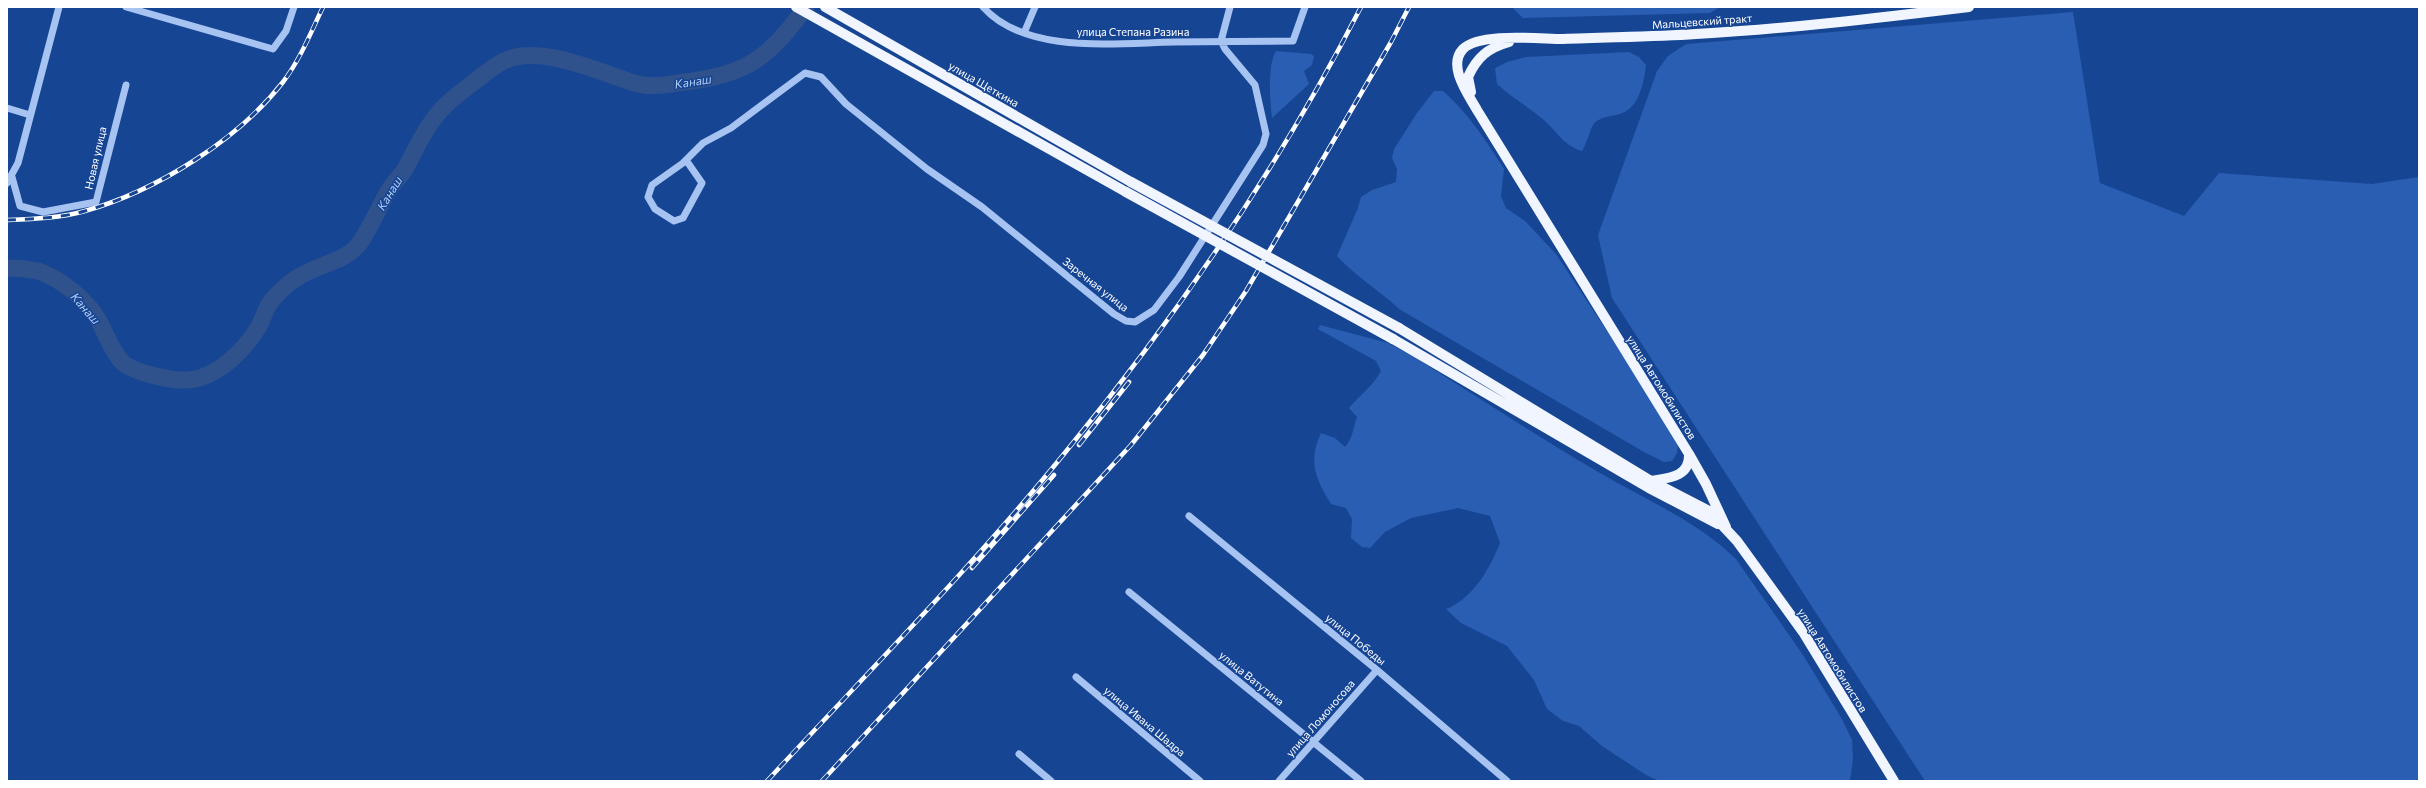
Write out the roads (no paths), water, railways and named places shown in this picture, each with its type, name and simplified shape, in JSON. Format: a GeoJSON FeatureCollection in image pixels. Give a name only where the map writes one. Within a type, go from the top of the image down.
{"type":"FeatureCollection","features":[{"type":"Feature","properties":{"kind":"main road"},"geometry":{"type":"LineString","coordinates":[[796,7],[1126,192],[1393,339],[1648,488],[1726,527]]}},
{"type":"Feature","properties":{"kind":"main road","name":"улица Щеткина"},"geometry":{"type":"LineString","coordinates":[[825,7],[1131,182],[1399,328],[1651,481]]}},
{"type":"Feature","properties":{"kind":"main road","name":"Мальцевский тракт"},"geometry":{"type":"LineString","coordinates":[[1491,44],[1527,37],[1554,39],[1695,34],[1838,22],[1969,7]]}},
{"type":"Feature","properties":{"kind":"main road"},"geometry":{"type":"LineString","coordinates":[[1471,71],[1458,69],[1462,49],[1475,41],[1491,44]]}},
{"type":"Feature","properties":{"kind":"main road"},"geometry":{"type":"LineString","coordinates":[[1476,110],[1468,77],[1479,57],[1491,44]]}},
{"type":"Feature","properties":{"kind":"main road","name":"улица Автомобилистов"},"geometry":{"type":"LineString","coordinates":[[1458,69],[1476,110],[1689,454],[1688,464],[1681,474],[1651,481]]}},
{"type":"Feature","properties":{"kind":"main road"},"geometry":{"type":"LineString","coordinates":[[1689,454],[1706,484],[1726,527]]}},
{"type":"Feature","properties":{"kind":"main road","name":"улица Автомобилистов"},"geometry":{"type":"LineString","coordinates":[[1651,481],[1709,511],[1726,527],[1803,632],[1894,781]]}},
{"type":"Feature","properties":{"kind":"street"},"geometry":{"type":"LineString","coordinates":[[7,183],[12,177],[18,163],[59,7]]}},
{"type":"Feature","properties":{"kind":"street"},"geometry":{"type":"LineString","coordinates":[[126,7],[273,49],[286,31],[294,7]]}},
{"type":"Feature","properties":{"kind":"street","name":"улица Степана Разина"},"geometry":{"type":"LineString","coordinates":[[983,7],[1010,28],[1024,33],[1059,41],[1101,44],[1293,41],[1306,7]]}},
{"type":"Feature","properties":{"kind":"street"},"geometry":{"type":"LineString","coordinates":[[1024,33],[1035,7]]}},
{"type":"Feature","properties":{"kind":"street"},"geometry":{"type":"LineString","coordinates":[[1221,41],[1230,7]]}},
{"type":"Feature","properties":{"kind":"street","name":"Заречная улица"},"geometry":{"type":"LineString","coordinates":[[686,160],[703,143],[731,128],[805,73],[821,77],[846,104],[927,169],[982,207],[1114,314],[1126,321],[1135,322],[1154,310],[1179,277],[1263,145],[1266,134],[1255,84],[1225,49],[1221,41]]}},
{"type":"Feature","properties":{"kind":"street","name":"Новая улица"},"geometry":{"type":"LineString","coordinates":[[12,177],[20,206],[43,212],[96,202],[126,85]]}},
{"type":"Feature","properties":{"kind":"street"},"geometry":{"type":"LineString","coordinates":[[7,108],[30,114]]}},
{"type":"Feature","properties":{"kind":"street"},"geometry":{"type":"LineString","coordinates":[[686,160],[702,184],[683,218],[674,221],[655,209],[648,197],[652,185],[686,160]]}},
{"type":"Feature","properties":{"kind":"street","name":"улица Победы"},"geometry":{"type":"LineString","coordinates":[[1189,516],[1377,670],[1507,781]]}},
{"type":"Feature","properties":{"kind":"street","name":"улица Ватутина"},"geometry":{"type":"LineString","coordinates":[[1129,592],[1360,781]]}},
{"type":"Feature","properties":{"kind":"street","name":"улица Ломоносова"},"geometry":{"type":"LineString","coordinates":[[1279,781],[1377,670]]}},
{"type":"Feature","properties":{"kind":"street","name":"улица Ивана Шадра"},"geometry":{"type":"LineString","coordinates":[[1076,677],[1200,781]]}},
{"type":"Feature","properties":{"kind":"street"},"geometry":{"type":"LineString","coordinates":[[1019,754],[1051,781]]}},
{"type":"Feature","properties":{"kind":"waterway","name":"Канаш"},"geometry":{"type":"LineString","coordinates":[[7,268],[38,271],[56,279],[74,292],[95,315],[119,359],[129,367],[163,378],[180,380],[209,375],[229,362],[246,344],[259,326],[271,302],[285,286],[305,273],[343,257],[359,244],[389,190],[405,169],[431,122],[445,105],[497,65],[519,56],[535,56],[571,62],[638,84],[649,86],[706,79],[725,74],[755,61],[780,39],[806,7]]}},
{"type":"Feature","properties":{"kind":"railway"},"geometry":{"type":"LineString","coordinates":[[7,220],[57,217],[85,211],[140,191],[194,161],[243,124],[283,82],[300,55],[323,7]]}},
{"type":"Feature","properties":{"kind":"railway"},"geometry":{"type":"LineString","coordinates":[[767,781],[920,618],[996,534],[1068,449],[1150,344],[1189,291],[1262,180],[1330,66],[1361,7]]}},
{"type":"Feature","properties":{"kind":"railway"},"geometry":{"type":"LineString","coordinates":[[822,781],[1131,445],[1203,355],[1246,291],[1391,42],[1409,7]]}},
{"type":"Feature","properties":{"kind":"railway"},"geometry":{"type":"LineString","coordinates":[[1079,445],[1129,382]]}},
{"type":"Feature","properties":{"kind":"railway"},"geometry":{"type":"LineString","coordinates":[[972,568],[1054,475]]}}]}
